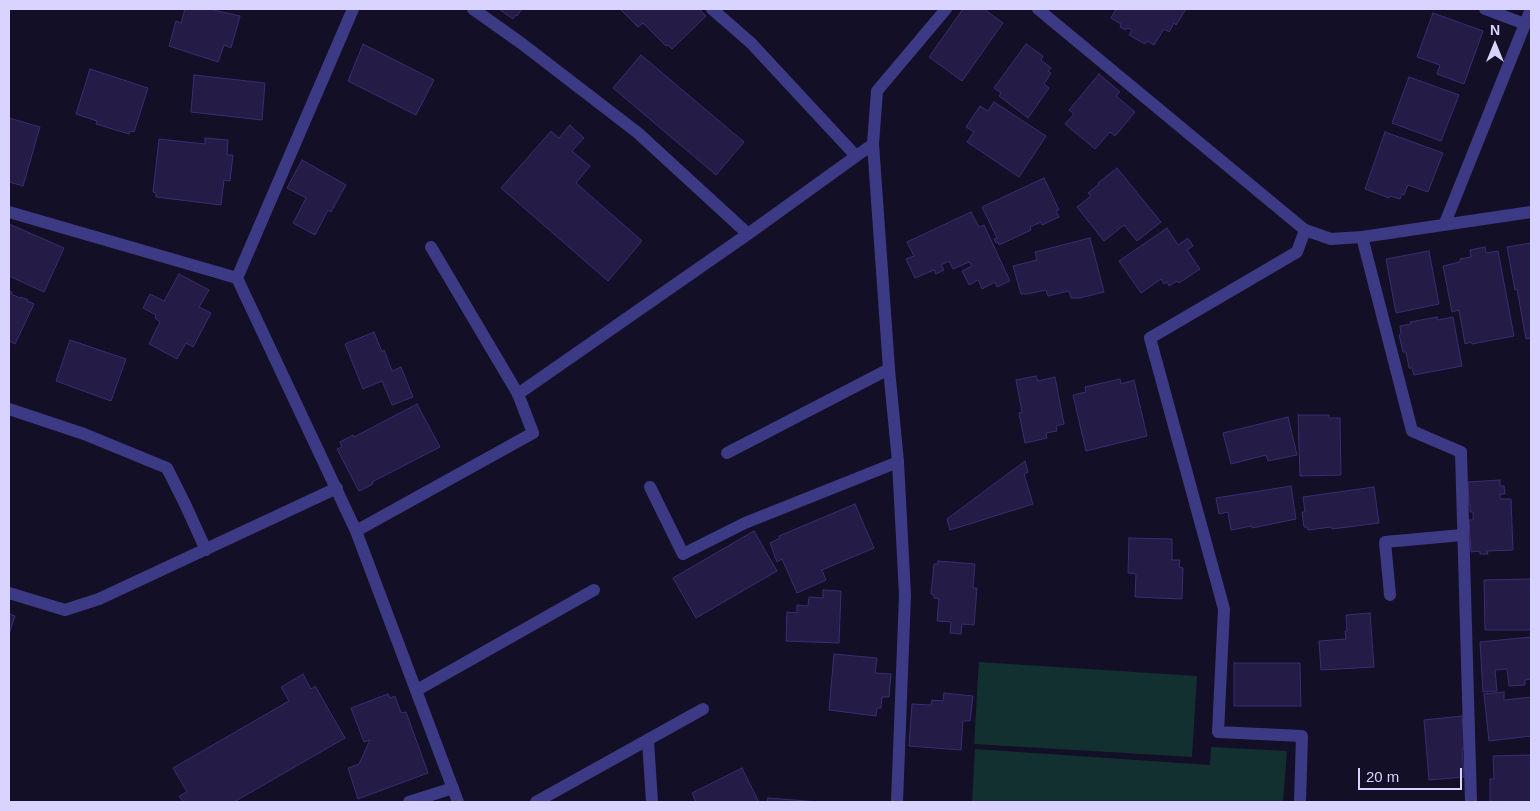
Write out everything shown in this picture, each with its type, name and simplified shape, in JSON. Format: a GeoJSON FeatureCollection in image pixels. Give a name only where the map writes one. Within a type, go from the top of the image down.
{"type":"FeatureCollection","features":[{"type":"Feature","properties":{"kind":"street"},"geometry":{"type":"LineString","coordinates":[[237,278],[353,9]]}},
{"type":"Feature","properties":{"kind":"street"},"geometry":{"type":"LineString","coordinates":[[473,9],[521,43],[638,133],[748,234]]}},
{"type":"Feature","properties":{"kind":"street"},"geometry":{"type":"LineString","coordinates":[[712,9],[751,43],[856,156]]}},
{"type":"Feature","properties":{"kind":"street"},"geometry":{"type":"LineString","coordinates":[[897,802],[905,595],[898,462],[889,369],[873,144],[877,91],[946,9]]}},
{"type":"Feature","properties":{"kind":"street"},"geometry":{"type":"LineString","coordinates":[[1038,9],[1306,230],[1331,239],[1362,237],[1445,223],[1531,212]]}},
{"type":"Feature","properties":{"kind":"street"},"geometry":{"type":"LineString","coordinates":[[1485,9],[1525,24]]}},
{"type":"Feature","properties":{"kind":"street"},"geometry":{"type":"LineString","coordinates":[[1445,223],[1531,9]]}},
{"type":"Feature","properties":{"kind":"street"},"geometry":{"type":"LineString","coordinates":[[518,394],[748,234],[873,144]]}},
{"type":"Feature","properties":{"kind":"street"},"geometry":{"type":"LineString","coordinates":[[9,212],[237,278],[356,531],[458,802]]}},
{"type":"Feature","properties":{"kind":"street"},"geometry":{"type":"LineString","coordinates":[[1300,802],[1302,736],[1218,732],[1224,609],[1150,338],[1297,252],[1306,230]]}},
{"type":"Feature","properties":{"kind":"street"},"geometry":{"type":"LineString","coordinates":[[1362,237],[1412,431],[1461,452],[1471,802]]}},
{"type":"Feature","properties":{"kind":"street"},"geometry":{"type":"LineString","coordinates":[[356,531],[533,434],[518,394],[431,248]]}},
{"type":"Feature","properties":{"kind":"street"},"geometry":{"type":"LineString","coordinates":[[727,454],[889,369]]}},
{"type":"Feature","properties":{"kind":"street"},"geometry":{"type":"LineString","coordinates":[[9,409],[84,434],[167,468],[206,550]]}},
{"type":"Feature","properties":{"kind":"street"},"geometry":{"type":"LineString","coordinates":[[650,487],[683,554],[745,523],[898,462]]}},
{"type":"Feature","properties":{"kind":"street"},"geometry":{"type":"LineString","coordinates":[[9,593],[65,610],[99,599],[337,488]]}},
{"type":"Feature","properties":{"kind":"street"},"geometry":{"type":"LineString","coordinates":[[1390,595],[1385,542],[1462,535]]}},
{"type":"Feature","properties":{"kind":"street"},"geometry":{"type":"LineString","coordinates":[[417,690],[594,590]]}},
{"type":"Feature","properties":{"kind":"street"},"geometry":{"type":"LineString","coordinates":[[536,802],[703,709]]}},
{"type":"Feature","properties":{"kind":"street"},"geometry":{"type":"LineString","coordinates":[[648,741],[652,802]]}},
{"type":"Feature","properties":{"kind":"street"},"geometry":{"type":"LineString","coordinates":[[409,802],[453,788]]}},
{"type":"Feature","properties":{"kind":"green space"},"geometry":{"type":"Polygon","coordinates":[[[979,662],[1197,676],[1192,757],[974,744],[979,662]]]}},
{"type":"Feature","properties":{"kind":"green space"},"geometry":{"type":"Polygon","coordinates":[[[1211,747],[1287,751],[1283,802],[972,802],[975,749],[1210,765],[1211,747]]]}},
{"type":"Feature","properties":{"kind":"building"},"geometry":{"type":"Polygon","coordinates":[[[185,9],[209,9],[240,16],[231,48],[224,45],[218,62],[169,46],[176,21],[181,23],[185,9]]]}},
{"type":"Feature","properties":{"kind":"building"},"geometry":{"type":"Polygon","coordinates":[[[499,9],[522,9],[513,19],[499,9]]]}},
{"type":"Feature","properties":{"kind":"building"},"geometry":{"type":"Polygon","coordinates":[[[620,9],[699,9],[706,16],[672,49],[668,45],[666,46],[643,23],[638,27],[620,9]]]}},
{"type":"Feature","properties":{"kind":"building"},"geometry":{"type":"Polygon","coordinates":[[[963,9],[984,9],[1003,23],[962,81],[929,57],[963,9]]]}},
{"type":"Feature","properties":{"kind":"building"},"geometry":{"type":"Polygon","coordinates":[[[1116,9],[1186,9],[1169,32],[1164,29],[1154,45],[1147,41],[1145,44],[1129,35],[1132,30],[1120,27],[1121,24],[1111,18],[1116,9]]]}},
{"type":"Feature","properties":{"kind":"building"},"geometry":{"type":"Polygon","coordinates":[[[1433,13],[1483,31],[1464,84],[1437,74],[1440,65],[1417,57],[1433,13]]]}},
{"type":"Feature","properties":{"kind":"building"},"geometry":{"type":"Polygon","coordinates":[[[363,44],[434,80],[416,115],[348,81],[363,44]]]}},
{"type":"Feature","properties":{"kind":"building"},"geometry":{"type":"Polygon","coordinates":[[[1026,44],[1043,56],[1041,60],[1051,68],[1048,71],[1051,73],[1044,84],[1049,88],[1028,118],[999,96],[1001,93],[994,88],[1026,44]]]}},
{"type":"Feature","properties":{"kind":"building"},"geometry":{"type":"Polygon","coordinates":[[[641,55],[744,142],[716,175],[613,88],[641,55]]]}},
{"type":"Feature","properties":{"kind":"building"},"geometry":{"type":"Polygon","coordinates":[[[90,69],[148,88],[134,132],[130,131],[129,134],[96,124],[97,121],[76,114],[90,69]]]}},
{"type":"Feature","properties":{"kind":"building"},"geometry":{"type":"Polygon","coordinates":[[[1099,74],[1120,92],[1116,96],[1135,112],[1115,136],[1110,132],[1095,149],[1065,124],[1074,114],[1069,110],[1099,74]]]}},
{"type":"Feature","properties":{"kind":"building"},"geometry":{"type":"Polygon","coordinates":[[[194,75],[265,83],[262,120],[191,112],[194,75]]]}},
{"type":"Feature","properties":{"kind":"building"},"geometry":{"type":"Polygon","coordinates":[[[1409,77],[1459,95],[1441,141],[1392,123],[1409,77]]]}},
{"type":"Feature","properties":{"kind":"building"},"geometry":{"type":"Polygon","coordinates":[[[994,102],[1046,136],[1019,177],[967,142],[974,132],[966,127],[980,106],[988,111],[994,102]]]}},
{"type":"Feature","properties":{"kind":"building"},"geometry":{"type":"Polygon","coordinates":[[[9,118],[40,127],[23,186],[9,182],[9,118]]]}},
{"type":"Feature","properties":{"kind":"building"},"geometry":{"type":"Polygon","coordinates":[[[570,125],[584,138],[572,151],[590,166],[576,183],[642,241],[608,281],[501,188],[551,131],[559,138],[570,125]]]}},
{"type":"Feature","properties":{"kind":"building"},"geometry":{"type":"Polygon","coordinates":[[[1385,132],[1443,153],[1428,192],[1408,185],[1400,199],[1390,196],[1389,198],[1365,189],[1385,132]]]}},
{"type":"Feature","properties":{"kind":"building"},"geometry":{"type":"Polygon","coordinates":[[[205,138],[228,140],[227,155],[233,155],[230,181],[224,180],[221,205],[156,197],[156,193],[153,192],[159,139],[205,144],[205,138]]]}},
{"type":"Feature","properties":{"kind":"building"},"geometry":{"type":"Polygon","coordinates":[[[302,160],[346,185],[331,212],[328,210],[315,235],[293,223],[306,198],[287,188],[302,160]]]}},
{"type":"Feature","properties":{"kind":"building"},"geometry":{"type":"Polygon","coordinates":[[[1117,168],[1161,222],[1137,241],[1124,225],[1104,241],[1077,207],[1091,196],[1088,193],[1098,183],[1117,168]]]}},
{"type":"Feature","properties":{"kind":"building"},"geometry":{"type":"Polygon","coordinates":[[[1044,178],[1059,210],[1056,211],[1059,217],[1042,225],[1041,222],[1030,227],[1031,230],[999,245],[998,242],[996,243],[994,239],[997,238],[982,207],[1044,178]]]}},
{"type":"Feature","properties":{"kind":"building"},"geometry":{"type":"Polygon","coordinates":[[[971,212],[979,227],[984,225],[1010,281],[997,287],[995,282],[982,289],[978,280],[969,285],[962,271],[972,266],[969,262],[953,269],[949,261],[941,265],[944,270],[936,274],[934,270],[915,278],[906,259],[914,256],[907,242],[971,212]]]}},
{"type":"Feature","properties":{"kind":"building"},"geometry":{"type":"Polygon","coordinates":[[[9,224],[64,248],[44,292],[9,276],[9,224]]]}},
{"type":"Feature","properties":{"kind":"building"},"geometry":{"type":"Polygon","coordinates":[[[1167,228],[1178,245],[1188,238],[1193,246],[1187,250],[1200,269],[1179,283],[1177,281],[1169,286],[1167,282],[1164,284],[1161,279],[1141,293],[1119,261],[1167,228]]]}},
{"type":"Feature","properties":{"kind":"building"},"geometry":{"type":"Polygon","coordinates":[[[1090,238],[1104,292],[1080,298],[1071,298],[1069,291],[1048,296],[1046,290],[1021,294],[1013,266],[1037,260],[1035,252],[1090,238]]]}},
{"type":"Feature","properties":{"kind":"building"},"geometry":{"type":"Polygon","coordinates":[[[1531,243],[1531,338],[1526,339],[1507,247],[1531,243]]]}},
{"type":"Feature","properties":{"kind":"building"},"geometry":{"type":"Polygon","coordinates":[[[1485,247],[1486,253],[1498,251],[1514,336],[1465,344],[1459,310],[1452,312],[1443,266],[1471,257],[1470,250],[1485,247]]]}},
{"type":"Feature","properties":{"kind":"building"},"geometry":{"type":"Polygon","coordinates":[[[1429,251],[1439,304],[1396,313],[1386,259],[1429,251]]]}},
{"type":"Feature","properties":{"kind":"building"},"geometry":{"type":"Polygon","coordinates":[[[179,274],[209,290],[199,307],[211,313],[193,347],[186,343],[177,359],[149,344],[160,322],[155,318],[156,315],[143,308],[150,294],[164,301],[179,274]]]}},
{"type":"Feature","properties":{"kind":"building"},"geometry":{"type":"Polygon","coordinates":[[[9,291],[12,292],[11,294],[34,304],[15,344],[9,341],[9,291]]]}},
{"type":"Feature","properties":{"kind":"building"},"geometry":{"type":"Polygon","coordinates":[[[1437,317],[1438,320],[1453,317],[1462,366],[1414,375],[1412,368],[1409,368],[1406,352],[1403,352],[1399,335],[1401,334],[1400,326],[1411,324],[1410,322],[1437,317]]]}},
{"type":"Feature","properties":{"kind":"building"},"geometry":{"type":"Polygon","coordinates":[[[374,332],[382,352],[384,350],[392,371],[401,367],[413,397],[392,405],[382,381],[363,389],[345,344],[374,332]]]}},
{"type":"Feature","properties":{"kind":"building"},"geometry":{"type":"Polygon","coordinates":[[[70,340],[126,359],[111,401],[56,381],[70,340]]]}},
{"type":"Feature","properties":{"kind":"building"},"geometry":{"type":"Polygon","coordinates":[[[1036,376],[1038,381],[1055,377],[1064,424],[1056,426],[1057,431],[1046,433],[1047,438],[1025,443],[1019,413],[1022,412],[1016,380],[1036,376]]]}},
{"type":"Feature","properties":{"kind":"building"},"geometry":{"type":"Polygon","coordinates":[[[1120,379],[1121,384],[1134,380],[1147,436],[1086,451],[1073,395],[1086,392],[1085,387],[1120,379]]]}},
{"type":"Feature","properties":{"kind":"building"},"geometry":{"type":"Polygon","coordinates":[[[417,404],[440,447],[372,482],[373,484],[359,491],[337,449],[342,447],[340,442],[353,435],[354,437],[417,404]]]}},
{"type":"Feature","properties":{"kind":"building"},"geometry":{"type":"Polygon","coordinates":[[[1298,415],[1329,415],[1329,418],[1340,418],[1341,475],[1300,476],[1298,415]]]}},
{"type":"Feature","properties":{"kind":"building"},"geometry":{"type":"Polygon","coordinates":[[[1288,417],[1297,455],[1268,461],[1266,455],[1231,464],[1223,433],[1288,417]]]}},
{"type":"Feature","properties":{"kind":"building"},"geometry":{"type":"Polygon","coordinates":[[[1025,461],[1028,472],[1024,474],[1033,504],[950,530],[947,519],[1025,461]]]}},
{"type":"Feature","properties":{"kind":"building"},"geometry":{"type":"Polygon","coordinates":[[[1500,480],[1500,486],[1504,486],[1505,494],[1500,494],[1500,499],[1511,499],[1513,550],[1487,551],[1488,554],[1480,554],[1480,551],[1471,552],[1469,520],[1473,520],[1473,512],[1470,512],[1468,482],[1500,480]]]}},
{"type":"Feature","properties":{"kind":"building"},"geometry":{"type":"Polygon","coordinates":[[[1291,486],[1296,519],[1252,528],[1252,526],[1231,530],[1228,512],[1219,514],[1216,498],[1291,486]]]}},
{"type":"Feature","properties":{"kind":"building"},"geometry":{"type":"Polygon","coordinates":[[[1374,487],[1379,523],[1332,529],[1331,527],[1308,530],[1307,527],[1304,527],[1303,497],[1374,487]]]}},
{"type":"Feature","properties":{"kind":"building"},"geometry":{"type":"Polygon","coordinates":[[[855,504],[874,548],[822,570],[826,580],[797,593],[782,559],[777,562],[770,543],[780,538],[779,536],[855,504]]]}},
{"type":"Feature","properties":{"kind":"building"},"geometry":{"type":"Polygon","coordinates":[[[754,531],[777,571],[696,618],[673,578],[754,531]]]}},
{"type":"Feature","properties":{"kind":"building"},"geometry":{"type":"Polygon","coordinates":[[[1129,538],[1172,539],[1172,560],[1180,560],[1179,567],[1183,568],[1182,599],[1135,597],[1136,574],[1128,573],[1129,538]]]}},
{"type":"Feature","properties":{"kind":"building"},"geometry":{"type":"Polygon","coordinates":[[[938,561],[975,564],[973,588],[977,588],[974,625],[962,624],[961,634],[950,633],[951,622],[937,621],[939,599],[934,598],[934,595],[931,594],[934,564],[938,564],[938,561]]]}},
{"type":"Feature","properties":{"kind":"building"},"geometry":{"type":"Polygon","coordinates":[[[1531,579],[1531,630],[1485,630],[1484,580],[1531,579]]]}},
{"type":"Feature","properties":{"kind":"building"},"geometry":{"type":"Polygon","coordinates":[[[823,590],[841,591],[839,643],[786,641],[787,612],[797,613],[797,605],[808,606],[809,597],[823,598],[823,590]]]}},
{"type":"Feature","properties":{"kind":"building"},"geometry":{"type":"Polygon","coordinates":[[[1370,613],[1374,667],[1321,670],[1319,641],[1346,639],[1346,615],[1370,613]]]}},
{"type":"Feature","properties":{"kind":"building"},"geometry":{"type":"Polygon","coordinates":[[[9,614],[15,616],[9,634],[9,614]]]}},
{"type":"Feature","properties":{"kind":"building"},"geometry":{"type":"Polygon","coordinates":[[[1531,637],[1531,679],[1525,680],[1525,685],[1509,686],[1507,669],[1495,670],[1497,691],[1483,692],[1480,642],[1531,637]]]}},
{"type":"Feature","properties":{"kind":"building"},"geometry":{"type":"Polygon","coordinates":[[[834,654],[877,658],[875,673],[891,674],[889,697],[882,697],[881,708],[877,708],[876,716],[829,710],[834,654]]]}},
{"type":"Feature","properties":{"kind":"building"},"geometry":{"type":"Polygon","coordinates":[[[1234,663],[1300,663],[1301,706],[1234,706],[1234,663]]]}},
{"type":"Feature","properties":{"kind":"building"},"geometry":{"type":"Polygon","coordinates":[[[303,674],[311,689],[315,686],[345,738],[234,802],[183,802],[179,796],[187,792],[173,768],[289,701],[281,687],[303,674]]]}},
{"type":"Feature","properties":{"kind":"building"},"geometry":{"type":"Polygon","coordinates":[[[1504,692],[1504,700],[1531,697],[1531,736],[1489,741],[1484,694],[1504,692]]]}},
{"type":"Feature","properties":{"kind":"building"},"geometry":{"type":"Polygon","coordinates":[[[944,693],[973,696],[970,721],[963,721],[961,750],[909,746],[912,704],[931,705],[932,700],[943,701],[944,693]]]}},
{"type":"Feature","properties":{"kind":"building"},"geometry":{"type":"Polygon","coordinates":[[[388,694],[390,698],[395,696],[401,713],[406,712],[428,773],[358,799],[348,768],[359,764],[370,740],[364,742],[351,708],[388,694]]]}},
{"type":"Feature","properties":{"kind":"building"},"geometry":{"type":"Polygon","coordinates":[[[1462,716],[1465,748],[1462,749],[1464,777],[1429,780],[1424,720],[1462,716]]]}},
{"type":"Feature","properties":{"kind":"building"},"geometry":{"type":"Polygon","coordinates":[[[1531,755],[1531,802],[1490,802],[1490,779],[1494,779],[1493,756],[1531,755]]]}},
{"type":"Feature","properties":{"kind":"building"},"geometry":{"type":"Polygon","coordinates":[[[742,768],[759,802],[696,802],[692,793],[742,768]]]}},
{"type":"Feature","properties":{"kind":"building"},"geometry":{"type":"Polygon","coordinates":[[[768,798],[818,802],[767,802],[768,798]]]}}]}
